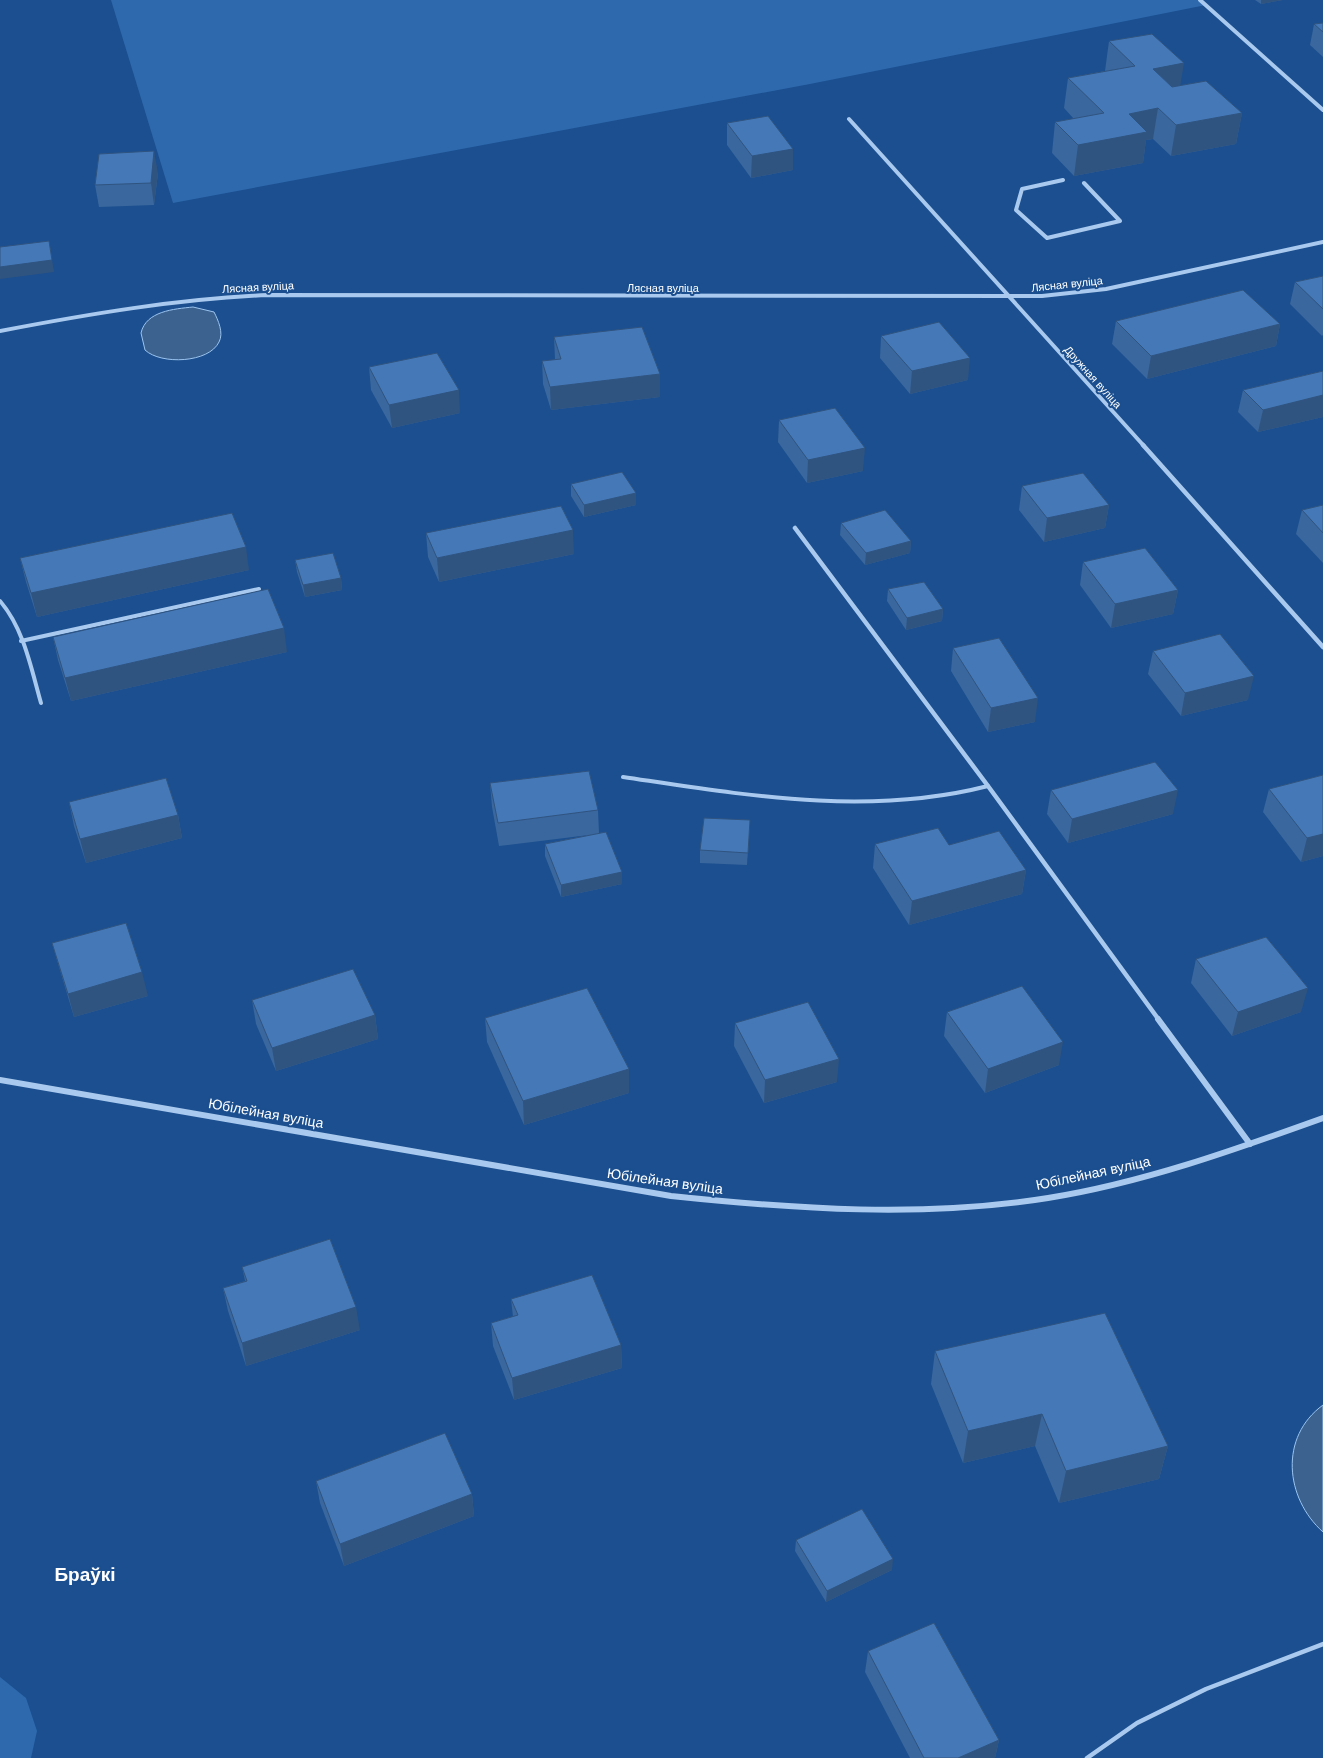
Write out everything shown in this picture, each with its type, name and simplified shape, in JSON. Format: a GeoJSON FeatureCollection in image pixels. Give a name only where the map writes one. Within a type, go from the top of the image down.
{"type":"FeatureCollection","features":[{"type":"Feature","properties":{"kind":"street"},"geometry":{"type":"LineString","coordinates":[[1200,0],[1323,110]]}},
{"type":"Feature","properties":{"kind":"street","name":"Дружная вуліца"},"geometry":{"type":"LineString","coordinates":[[849,119],[1323,647]]}},
{"type":"Feature","properties":{"kind":"street"},"geometry":{"type":"LineString","coordinates":[[1063,180],[1022,189],[1016,210],[1047,238],[1120,221],[1084,184]]}},
{"type":"Feature","properties":{"kind":"street","name":"Лясная вуліца"},"geometry":{"type":"LineString","coordinates":[[0,331],[135,307],[244,296],[368,294],[447,296],[1011,298],[1074,294],[1106,289],[1323,242]]}},
{"type":"Feature","properties":{"kind":"street"},"geometry":{"type":"LineString","coordinates":[[795,528],[988,786],[1250,1144]]}},
{"type":"Feature","properties":{"kind":"street","name":"Юбілейная вуліца"},"geometry":{"type":"LineString","coordinates":[[0,1080],[671,1196],[746,1205],[823,1209],[981,1206],[1065,1195],[1158,1172],[1250,1144],[1323,1118]]}},
{"type":"Feature","properties":{"kind":"lane"},"geometry":{"type":"LineString","coordinates":[[21,641],[259,589]]}},
{"type":"Feature","properties":{"kind":"lane"},"geometry":{"type":"LineString","coordinates":[[0,601],[6,606],[15,623],[41,702]]}},
{"type":"Feature","properties":{"kind":"lane"},"geometry":{"type":"LineString","coordinates":[[623,777],[785,800],[838,803],[890,802],[941,797],[988,786]]}},
{"type":"Feature","properties":{"kind":"lane"},"geometry":{"type":"LineString","coordinates":[[1087,1758],[1137,1723],[1206,1689],[1323,1644]]}},
{"type":"Feature","properties":{"kind":"shaded area"},"geometry":{"type":"Polygon","coordinates":[[[111,0],[1200,0],[1206,5],[810,84],[173,203],[111,0]]]}},
{"type":"Feature","properties":{"kind":"shaded area"},"geometry":{"type":"Polygon","coordinates":[[[193,307],[214,312],[221,335],[214,349],[195,358],[184,360],[162,358],[152,355],[145,350],[141,333],[149,320],[162,312],[193,307]]]}},
{"type":"Feature","properties":{"kind":"shaded area"},"geometry":{"type":"Polygon","coordinates":[[[1323,1405],[1323,1532],[1310,1518],[1301,1502],[1292,1468],[1294,1450],[1299,1434],[1309,1418],[1323,1405]]]}},
{"type":"Feature","properties":{"kind":"shaded area"},"geometry":{"type":"Polygon","coordinates":[[[0,1677],[26,1698],[37,1731],[31,1758],[0,1758],[0,1677]]]}},
{"type":"Feature","properties":{"kind":"building"},"geometry":{"type":"Polygon","coordinates":[[[1323,23],[1323,32],[1314,24],[1323,23]]]}},
{"type":"Feature","properties":{"kind":"building"},"geometry":{"type":"Polygon","coordinates":[[[1152,34],[1184,63],[1153,69],[1172,87],[1206,81],[1242,113],[1176,125],[1158,108],[1129,114],[1147,132],[1078,145],[1055,122],[1104,113],[1068,78],[1135,66],[1109,41],[1152,34]]]}},
{"type":"Feature","properties":{"kind":"building"},"geometry":{"type":"Polygon","coordinates":[[[768,116],[793,149],[752,156],[727,123],[768,116]]]}},
{"type":"Feature","properties":{"kind":"building"},"geometry":{"type":"Polygon","coordinates":[[[154,151],[151,183],[95,185],[99,154],[154,151]]]}},
{"type":"Feature","properties":{"kind":"building"},"geometry":{"type":"Polygon","coordinates":[[[49,241],[52,260],[0,267],[0,247],[49,241]]]}},
{"type":"Feature","properties":{"kind":"building"},"geometry":{"type":"Polygon","coordinates":[[[1323,276],[1323,309],[1295,282],[1323,276]]]}},
{"type":"Feature","properties":{"kind":"building"},"geometry":{"type":"Polygon","coordinates":[[[1243,290],[1280,324],[1151,356],[1116,321],[1243,290]]]}},
{"type":"Feature","properties":{"kind":"building"},"geometry":{"type":"Polygon","coordinates":[[[939,322],[970,358],[912,371],[881,336],[939,322]]]}},
{"type":"Feature","properties":{"kind":"building"},"geometry":{"type":"Polygon","coordinates":[[[642,327],[660,374],[550,387],[542,361],[561,359],[554,337],[642,327]]]}},
{"type":"Feature","properties":{"kind":"building"},"geometry":{"type":"Polygon","coordinates":[[[437,353],[459,390],[389,405],[369,367],[437,353]]]}},
{"type":"Feature","properties":{"kind":"building"},"geometry":{"type":"Polygon","coordinates":[[[1323,371],[1323,395],[1263,410],[1243,390],[1323,371]]]}},
{"type":"Feature","properties":{"kind":"building"},"geometry":{"type":"Polygon","coordinates":[[[835,408],[865,448],[808,460],[779,420],[835,408]]]}},
{"type":"Feature","properties":{"kind":"building"},"geometry":{"type":"Polygon","coordinates":[[[622,472],[636,493],[584,505],[571,484],[622,472]]]}},
{"type":"Feature","properties":{"kind":"building"},"geometry":{"type":"Polygon","coordinates":[[[1083,473],[1109,505],[1047,518],[1022,486],[1083,473]]]}},
{"type":"Feature","properties":{"kind":"building"},"geometry":{"type":"Polygon","coordinates":[[[1323,505],[1323,533],[1302,510],[1323,505]]]}},
{"type":"Feature","properties":{"kind":"building"},"geometry":{"type":"Polygon","coordinates":[[[561,506],[573,530],[437,558],[426,533],[561,506]]]}},
{"type":"Feature","properties":{"kind":"building"},"geometry":{"type":"Polygon","coordinates":[[[885,510],[911,541],[866,553],[841,523],[885,510]]]}},
{"type":"Feature","properties":{"kind":"building"},"geometry":{"type":"Polygon","coordinates":[[[232,513],[246,547],[31,593],[20,558],[232,513]]]}},
{"type":"Feature","properties":{"kind":"building"},"geometry":{"type":"Polygon","coordinates":[[[1145,548],[1178,590],[1115,604],[1083,562],[1145,548]]]}},
{"type":"Feature","properties":{"kind":"building"},"geometry":{"type":"Polygon","coordinates":[[[333,553],[341,578],[303,585],[295,560],[333,553]]]}},
{"type":"Feature","properties":{"kind":"building"},"geometry":{"type":"Polygon","coordinates":[[[924,582],[943,609],[907,618],[888,589],[924,582]]]}},
{"type":"Feature","properties":{"kind":"building"},"geometry":{"type":"Polygon","coordinates":[[[268,589],[284,628],[65,678],[53,637],[268,589]]]}},
{"type":"Feature","properties":{"kind":"building"},"geometry":{"type":"Polygon","coordinates":[[[1220,634],[1254,676],[1185,693],[1153,651],[1220,634]]]}},
{"type":"Feature","properties":{"kind":"building"},"geometry":{"type":"Polygon","coordinates":[[[999,638],[1038,698],[991,708],[953,648],[999,638]]]}},
{"type":"Feature","properties":{"kind":"building"},"geometry":{"type":"Polygon","coordinates":[[[1155,762],[1178,790],[1072,819],[1051,790],[1155,762]]]}},
{"type":"Feature","properties":{"kind":"building"},"geometry":{"type":"Polygon","coordinates":[[[589,771],[598,810],[498,823],[490,783],[589,771]]]}},
{"type":"Feature","properties":{"kind":"building"},"geometry":{"type":"Polygon","coordinates":[[[1323,775],[1323,834],[1307,838],[1269,789],[1323,775]]]}},
{"type":"Feature","properties":{"kind":"building"},"geometry":{"type":"Polygon","coordinates":[[[166,778],[178,815],[80,839],[69,802],[166,778]]]}},
{"type":"Feature","properties":{"kind":"building"},"geometry":{"type":"Polygon","coordinates":[[[704,818],[750,820],[748,853],[700,850],[704,818]]]}},
{"type":"Feature","properties":{"kind":"building"},"geometry":{"type":"Polygon","coordinates":[[[938,828],[949,845],[999,831],[1026,870],[912,901],[875,844],[938,828]]]}},
{"type":"Feature","properties":{"kind":"building"},"geometry":{"type":"Polygon","coordinates":[[[606,832],[622,872],[561,885],[545,844],[606,832]]]}},
{"type":"Feature","properties":{"kind":"building"},"geometry":{"type":"Polygon","coordinates":[[[126,923],[142,972],[68,994],[52,943],[126,923]]]}},
{"type":"Feature","properties":{"kind":"building"},"geometry":{"type":"Polygon","coordinates":[[[1266,937],[1308,988],[1238,1012],[1196,959],[1266,937]]]}},
{"type":"Feature","properties":{"kind":"building"},"geometry":{"type":"Polygon","coordinates":[[[353,969],[375,1015],[272,1048],[252,1000],[353,969]]]}},
{"type":"Feature","properties":{"kind":"building"},"geometry":{"type":"Polygon","coordinates":[[[1022,986],[1063,1042],[988,1069],[947,1012],[1022,986]]]}},
{"type":"Feature","properties":{"kind":"building"},"geometry":{"type":"Polygon","coordinates":[[[587,988],[629,1069],[523,1101],[485,1018],[587,988]]]}},
{"type":"Feature","properties":{"kind":"building"},"geometry":{"type":"Polygon","coordinates":[[[808,1002],[839,1059],[765,1080],[735,1023],[808,1002]]]}},
{"type":"Feature","properties":{"kind":"building"},"geometry":{"type":"Polygon","coordinates":[[[330,1239],[356,1307],[242,1343],[223,1288],[247,1281],[242,1267],[330,1239]]]}},
{"type":"Feature","properties":{"kind":"building"},"geometry":{"type":"Polygon","coordinates":[[[592,1275],[621,1345],[512,1378],[491,1323],[518,1315],[511,1299],[592,1275]]]}},
{"type":"Feature","properties":{"kind":"building"},"geometry":{"type":"Polygon","coordinates":[[[1105,1313],[1168,1446],[1066,1471],[1042,1414],[968,1431],[935,1351],[1105,1313]]]}},
{"type":"Feature","properties":{"kind":"building"},"geometry":{"type":"Polygon","coordinates":[[[445,1433],[472,1494],[340,1544],[316,1481],[445,1433]]]}},
{"type":"Feature","properties":{"kind":"building"},"geometry":{"type":"Polygon","coordinates":[[[862,1509],[893,1559],[827,1591],[796,1540],[862,1509]]]}},
{"type":"Feature","properties":{"kind":"building"},"geometry":{"type":"Polygon","coordinates":[[[934,1623],[999,1740],[958,1758],[924,1758],[868,1651],[934,1623]]]}},
{"type":"Feature","properties":{"kind":"district","name":"Браўкі"},"geometry":{"type":"Point","coordinates":[85,1574]}}]}
